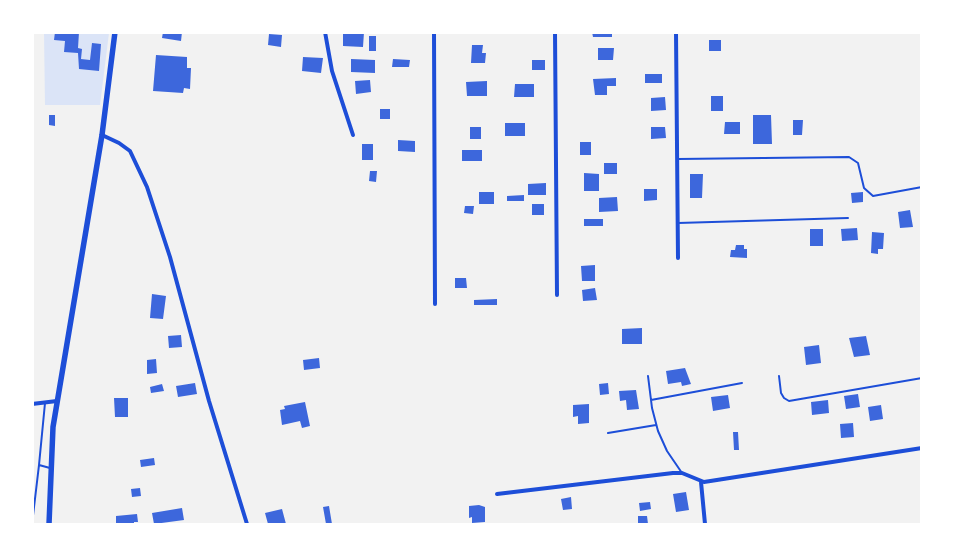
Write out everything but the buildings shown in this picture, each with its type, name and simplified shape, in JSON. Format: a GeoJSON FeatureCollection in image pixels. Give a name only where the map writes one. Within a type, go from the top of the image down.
{"type":"FeatureCollection","features":[{"type":"Feature","properties":{"kind":"main road"},"geometry":{"type":"LineString","coordinates":[[49,524],[50,468],[57,401],[102,135],[115,32]]}},
{"type":"Feature","properties":{"kind":"street"},"geometry":{"type":"LineString","coordinates":[[325,32],[333,74],[353,134]]}},
{"type":"Feature","properties":{"kind":"street"},"geometry":{"type":"LineString","coordinates":[[434,32],[435,304]]}},
{"type":"Feature","properties":{"kind":"street"},"geometry":{"type":"LineString","coordinates":[[555,32],[557,295]]}},
{"type":"Feature","properties":{"kind":"street"},"geometry":{"type":"LineString","coordinates":[[676,32],[678,258]]}},
{"type":"Feature","properties":{"kind":"street"},"geometry":{"type":"LineString","coordinates":[[102,135],[121,144],[130,151],[145,181],[170,257],[209,401],[247,524]]}},
{"type":"Feature","properties":{"kind":"street"},"geometry":{"type":"LineString","coordinates":[[32,404],[57,401]]}},
{"type":"Feature","properties":{"kind":"street"},"geometry":{"type":"LineString","coordinates":[[497,494],[682,473],[701,482],[922,448]]}},
{"type":"Feature","properties":{"kind":"street"},"geometry":{"type":"LineString","coordinates":[[701,482],[706,524]]}},
{"type":"Feature","properties":{"kind":"lane"},"geometry":{"type":"LineString","coordinates":[[677,159],[849,157],[858,163],[864,188],[873,196],[922,187]]}},
{"type":"Feature","properties":{"kind":"lane"},"geometry":{"type":"LineString","coordinates":[[678,223],[848,218]]}},
{"type":"Feature","properties":{"kind":"lane"},"geometry":{"type":"LineString","coordinates":[[648,376],[650,400],[656,425],[666,451],[682,473]]}},
{"type":"Feature","properties":{"kind":"lane"},"geometry":{"type":"LineString","coordinates":[[779,376],[781,393],[784,398],[789,400],[922,378]]}},
{"type":"Feature","properties":{"kind":"lane"},"geometry":{"type":"LineString","coordinates":[[650,400],[742,383]]}},
{"type":"Feature","properties":{"kind":"lane"},"geometry":{"type":"LineString","coordinates":[[32,524],[45,402]]}},
{"type":"Feature","properties":{"kind":"lane"},"geometry":{"type":"LineString","coordinates":[[608,432],[656,425]]}},
{"type":"Feature","properties":{"kind":"lane"},"geometry":{"type":"LineString","coordinates":[[39,465],[50,468]]}},
{"type":"Feature","properties":{"kind":"shaded area"},"geometry":{"type":"Polygon","coordinates":[[[44,33],[109,33],[100,105],[45,105],[44,33]]]}}]}
